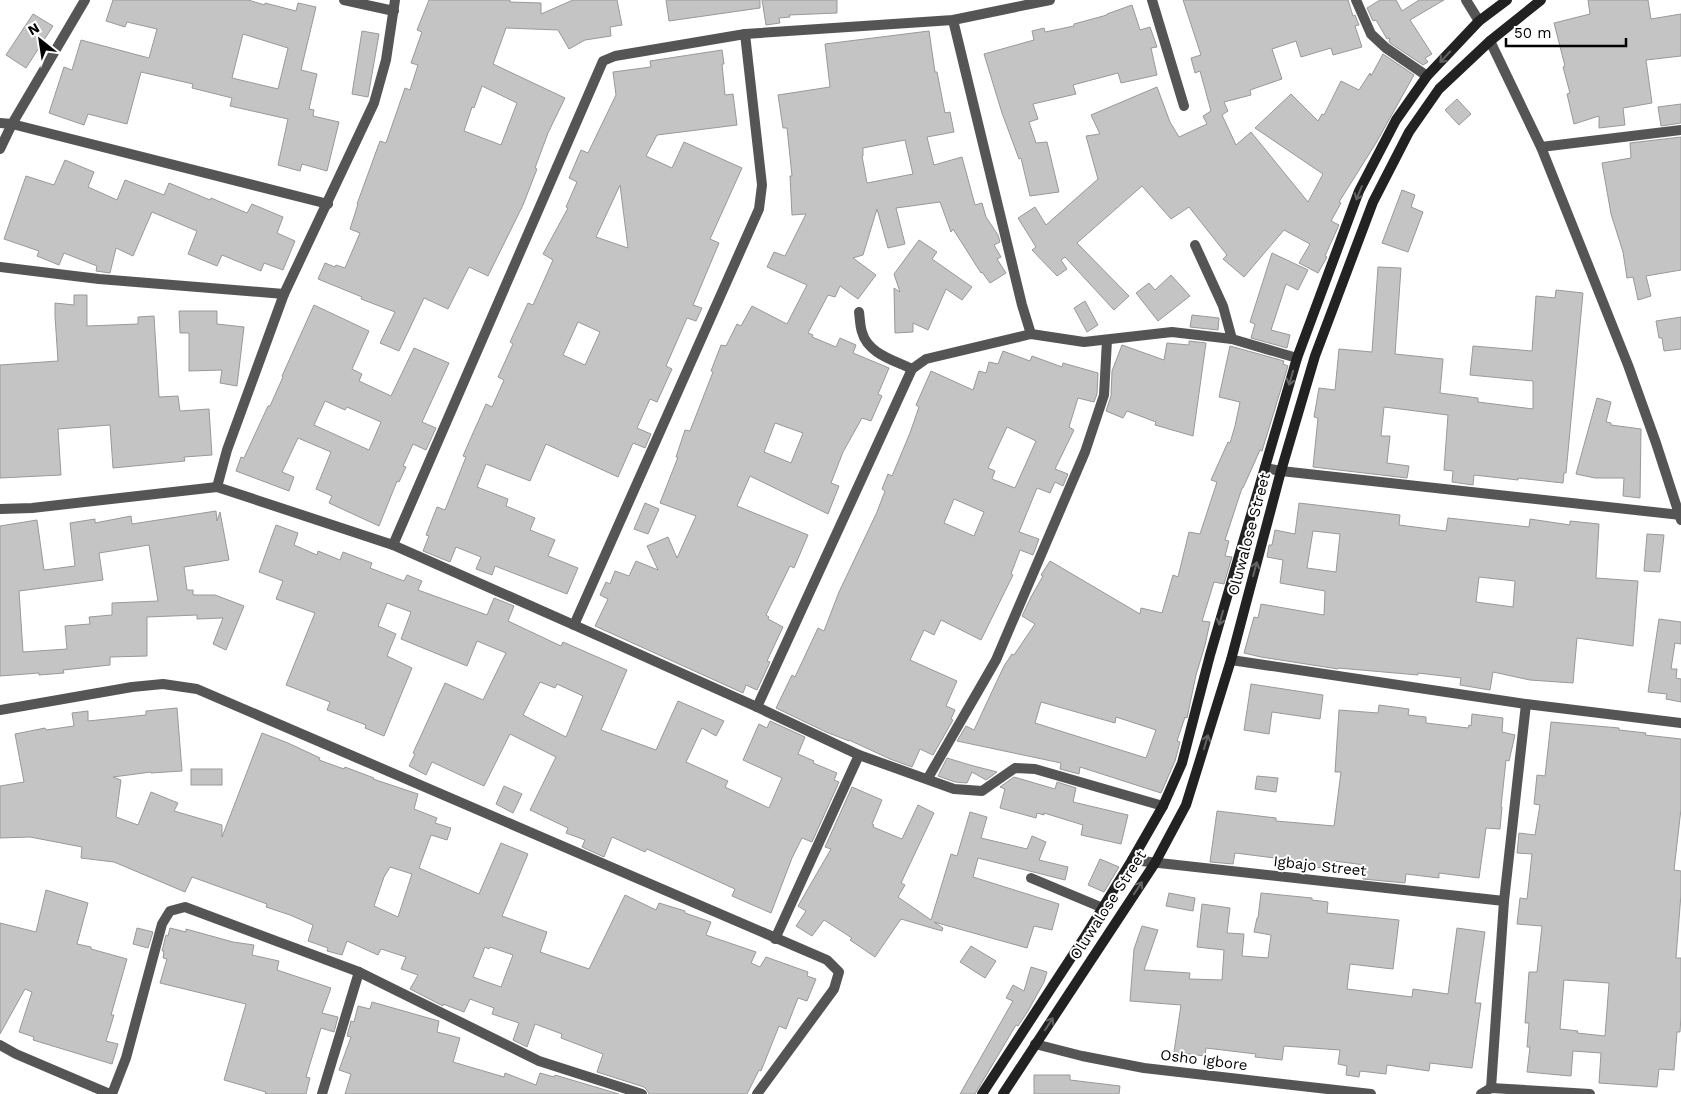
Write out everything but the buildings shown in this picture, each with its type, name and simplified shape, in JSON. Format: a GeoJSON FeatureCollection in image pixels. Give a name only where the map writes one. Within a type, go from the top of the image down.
{"type":"FeatureCollection","features":[{"type":"Feature","properties":{"kind":"street"},"geometry":{"type":"LineString","coordinates":[[0,149],[12,124],[85,0]]}},
{"type":"Feature","properties":{"kind":"street"},"geometry":{"type":"LineString","coordinates":[[344,0],[394,11]]}},
{"type":"Feature","properties":{"kind":"street"},"geometry":{"type":"LineString","coordinates":[[217,487],[227,450],[284,294],[374,103],[386,60],[395,0]]}},
{"type":"Feature","properties":{"kind":"street"},"geometry":{"type":"LineString","coordinates":[[393,545],[603,61],[615,56],[745,34],[953,20],[1050,0]]}},
{"type":"Feature","properties":{"kind":"street"},"geometry":{"type":"LineString","coordinates":[[1152,0],[1184,106]]}},
{"type":"Feature","properties":{"kind":"street"},"geometry":{"type":"LineString","coordinates":[[1356,0],[1371,34],[1386,48],[1427,76]]}},
{"type":"Feature","properties":{"kind":"street"},"geometry":{"type":"LineString","coordinates":[[1466,0],[1479,21]]}},
{"type":"Feature","properties":{"kind":"street","name":"Oluwalose Street"},"geometry":{"type":"LineString","coordinates":[[982,1094],[1103,908],[1163,806],[1186,750],[1210,656],[1297,358],[1359,191],[1396,120],[1427,76],[1479,21],[1508,0]]}},
{"type":"Feature","properties":{"kind":"street","name":"Oluwalose Street"},"geometry":{"type":"LineString","coordinates":[[1003,1094],[1155,863],[1186,805],[1231,660],[1281,471],[1315,356],[1373,202],[1409,132],[1439,89],[1490,41],[1541,0]]}},
{"type":"Feature","properties":{"kind":"street"},"geometry":{"type":"LineString","coordinates":[[953,20],[1031,334]]}},
{"type":"Feature","properties":{"kind":"street"},"geometry":{"type":"LineString","coordinates":[[574,624],[759,209],[762,184],[745,34]]}},
{"type":"Feature","properties":{"kind":"street"},"geometry":{"type":"LineString","coordinates":[[1490,41],[1541,147],[1628,365],[1681,515],[1681,520]]}},
{"type":"Feature","properties":{"kind":"street"},"geometry":{"type":"LineString","coordinates":[[0,123],[12,124],[328,204]]}},
{"type":"Feature","properties":{"kind":"street"},"geometry":{"type":"LineString","coordinates":[[1541,147],[1681,130]]}},
{"type":"Feature","properties":{"kind":"street"},"geometry":{"type":"LineString","coordinates":[[1195,245],[1223,306],[1232,339]]}},
{"type":"Feature","properties":{"kind":"street"},"geometry":{"type":"LineString","coordinates":[[0,267],[99,279],[284,294]]}},
{"type":"Feature","properties":{"kind":"street"},"geometry":{"type":"LineString","coordinates":[[859,312],[862,333],[868,344],[878,353],[912,369]]}},
{"type":"Feature","properties":{"kind":"street"},"geometry":{"type":"LineString","coordinates":[[756,707],[912,369],[926,360],[1031,334],[1084,342],[1172,332],[1232,339],[1297,358]]}},
{"type":"Feature","properties":{"kind":"street"},"geometry":{"type":"LineString","coordinates":[[928,778],[996,660],[1085,452],[1104,396],[1107,340]]}},
{"type":"Feature","properties":{"kind":"street"},"geometry":{"type":"LineString","coordinates":[[1265,468],[1681,515]]}},
{"type":"Feature","properties":{"kind":"street"},"geometry":{"type":"LineString","coordinates":[[0,509],[32,508],[217,487],[393,545],[574,624],[859,755],[928,778],[954,789],[982,790],[1015,768],[1035,769],[1163,806]]}},
{"type":"Feature","properties":{"kind":"street"},"geometry":{"type":"LineString","coordinates":[[1231,660],[1526,704],[1681,723]]}},
{"type":"Feature","properties":{"kind":"street"},"geometry":{"type":"LineString","coordinates":[[0,710],[148,685],[163,684],[197,689],[827,960],[839,972],[834,989],[757,1094]]}},
{"type":"Feature","properties":{"kind":"street"},"geometry":{"type":"LineString","coordinates":[[1526,704],[1504,901],[1486,1091],[1590,1094]]}},
{"type":"Feature","properties":{"kind":"street"},"geometry":{"type":"LineString","coordinates":[[775,939],[859,755]]}},
{"type":"Feature","properties":{"kind":"street","name":"Igbajo Street"},"geometry":{"type":"LineString","coordinates":[[1132,860],[1504,901]]}},
{"type":"Feature","properties":{"kind":"street"},"geometry":{"type":"LineString","coordinates":[[1031,878],[1103,908]]}},
{"type":"Feature","properties":{"kind":"street"},"geometry":{"type":"LineString","coordinates":[[0,1045],[16,1054],[111,1094],[126,1058],[162,924],[170,911],[185,907],[359,972],[539,1061],[642,1094]]}},
{"type":"Feature","properties":{"kind":"street"},"geometry":{"type":"LineString","coordinates":[[322,1094],[359,972]]}},
{"type":"Feature","properties":{"kind":"street","name":"Osho Igbore"},"geometry":{"type":"LineString","coordinates":[[1035,1044],[1082,1056],[1144,1068],[1371,1094]]}},
{"type":"Feature","properties":{"kind":"street"},"geometry":{"type":"LineString","coordinates":[[999,1066],[1015,1075]]}}]}
